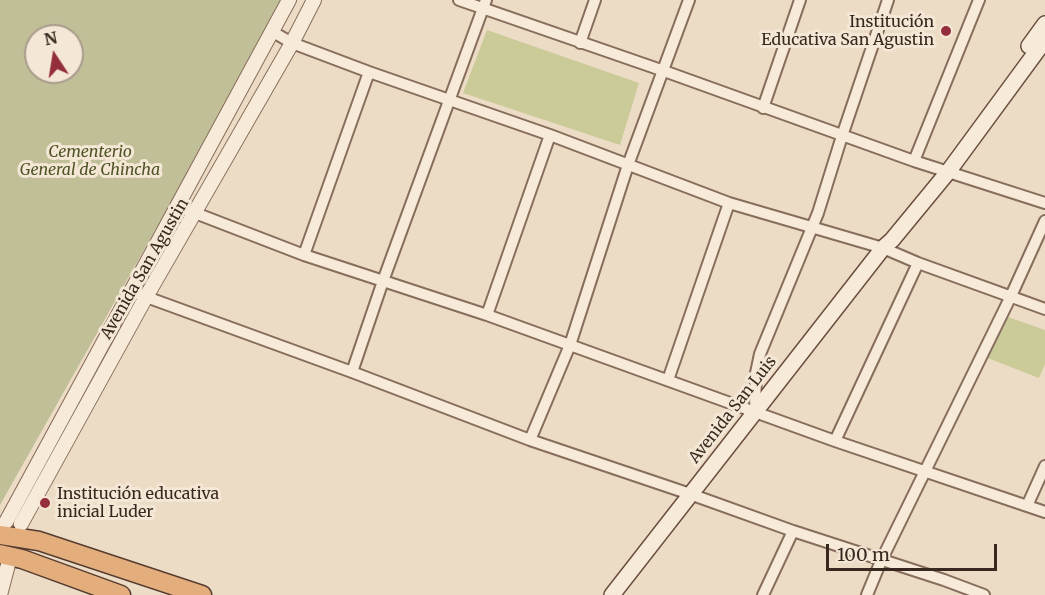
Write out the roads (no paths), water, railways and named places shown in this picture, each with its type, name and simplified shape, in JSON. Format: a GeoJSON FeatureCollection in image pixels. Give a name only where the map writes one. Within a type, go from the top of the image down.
{"type":"FeatureCollection","features":[{"type":"Feature","properties":{"kind":"highway"},"geometry":{"type":"LineString","coordinates":[[8,530],[202,595]]}},
{"type":"Feature","properties":{"kind":"highway"},"geometry":{"type":"LineString","coordinates":[[5,555],[121,595]]}},
{"type":"Feature","properties":{"kind":"main road","name":"Avenida San Luis"},"geometry":{"type":"LineString","coordinates":[[943,171],[1045,24]]}},
{"type":"Feature","properties":{"kind":"main road","name":"Avenida San Luis"},"geometry":{"type":"LineString","coordinates":[[615,594],[690,494],[883,248],[884,236],[943,171],[1045,40]]}},
{"type":"Feature","properties":{"kind":"street","name":"Avenida San Agustin"},"geometry":{"type":"LineString","coordinates":[[5,555],[8,530],[130,291],[289,0]]}},
{"type":"Feature","properties":{"kind":"street","name":"Avenida San Agustin"},"geometry":{"type":"LineString","coordinates":[[8,530],[147,297],[292,43],[314,0]]}},
{"type":"Feature","properties":{"kind":"street"},"geometry":{"type":"LineString","coordinates":[[459,0],[484,5],[580,43],[763,108],[943,171],[1045,203]]}},
{"type":"Feature","properties":{"kind":"street"},"geometry":{"type":"LineString","coordinates":[[580,43],[595,0]]}},
{"type":"Feature","properties":{"kind":"street"},"geometry":{"type":"LineString","coordinates":[[530,440],[570,345],[628,165],[688,0]]}},
{"type":"Feature","properties":{"kind":"street"},"geometry":{"type":"LineString","coordinates":[[763,108],[800,0]]}},
{"type":"Feature","properties":{"kind":"street"},"geometry":{"type":"LineString","coordinates":[[755,412],[756,373],[760,354],[818,213],[888,0]]}},
{"type":"Feature","properties":{"kind":"street"},"geometry":{"type":"LineString","coordinates":[[914,161],[979,0]]}},
{"type":"Feature","properties":{"kind":"street"},"geometry":{"type":"LineString","coordinates":[[352,372],[484,5]]}},
{"type":"Feature","properties":{"kind":"street"},"geometry":{"type":"LineString","coordinates":[[273,32],[292,43],[369,72],[549,135],[729,203],[883,248],[1045,309]]}},
{"type":"Feature","properties":{"kind":"street"},"geometry":{"type":"LineString","coordinates":[[304,255],[369,72]]}},
{"type":"Feature","properties":{"kind":"street"},"geometry":{"type":"LineString","coordinates":[[487,315],[549,135]]}},
{"type":"Feature","properties":{"kind":"street"},"geometry":{"type":"LineString","coordinates":[[668,380],[729,203]]}},
{"type":"Feature","properties":{"kind":"street"},"geometry":{"type":"LineString","coordinates":[[177,206],[304,255],[487,315],[835,441],[1045,512]]}},
{"type":"Feature","properties":{"kind":"street"},"geometry":{"type":"LineString","coordinates":[[867,595],[881,561],[1011,296],[1045,220]]}},
{"type":"Feature","properties":{"kind":"street"},"geometry":{"type":"LineString","coordinates":[[835,441],[918,263]]}},
{"type":"Feature","properties":{"kind":"street"},"geometry":{"type":"LineString","coordinates":[[130,291],[530,440],[981,594]]}},
{"type":"Feature","properties":{"kind":"street"},"geometry":{"type":"LineString","coordinates":[[1027,506],[1045,466]]}},
{"type":"Feature","properties":{"kind":"street"},"geometry":{"type":"LineString","coordinates":[[763,595],[792,531]]}},
{"type":"Feature","properties":{"kind":"street"},"geometry":{"type":"LineString","coordinates":[[0,595],[5,555]]}},
{"type":"Feature","properties":{"kind":"place","name":"Institución Educativa San Agustin"},"geometry":{"type":"Point","coordinates":[946,31]}},
{"type":"Feature","properties":{"kind":"place","name":"Institución educativa inicial Luder"},"geometry":{"type":"Point","coordinates":[45,503]}},
{"type":"Feature","properties":{"kind":"park label","name":"Cementerio General de Chincha"},"geometry":{"type":"Point","coordinates":[90,161]}}]}
